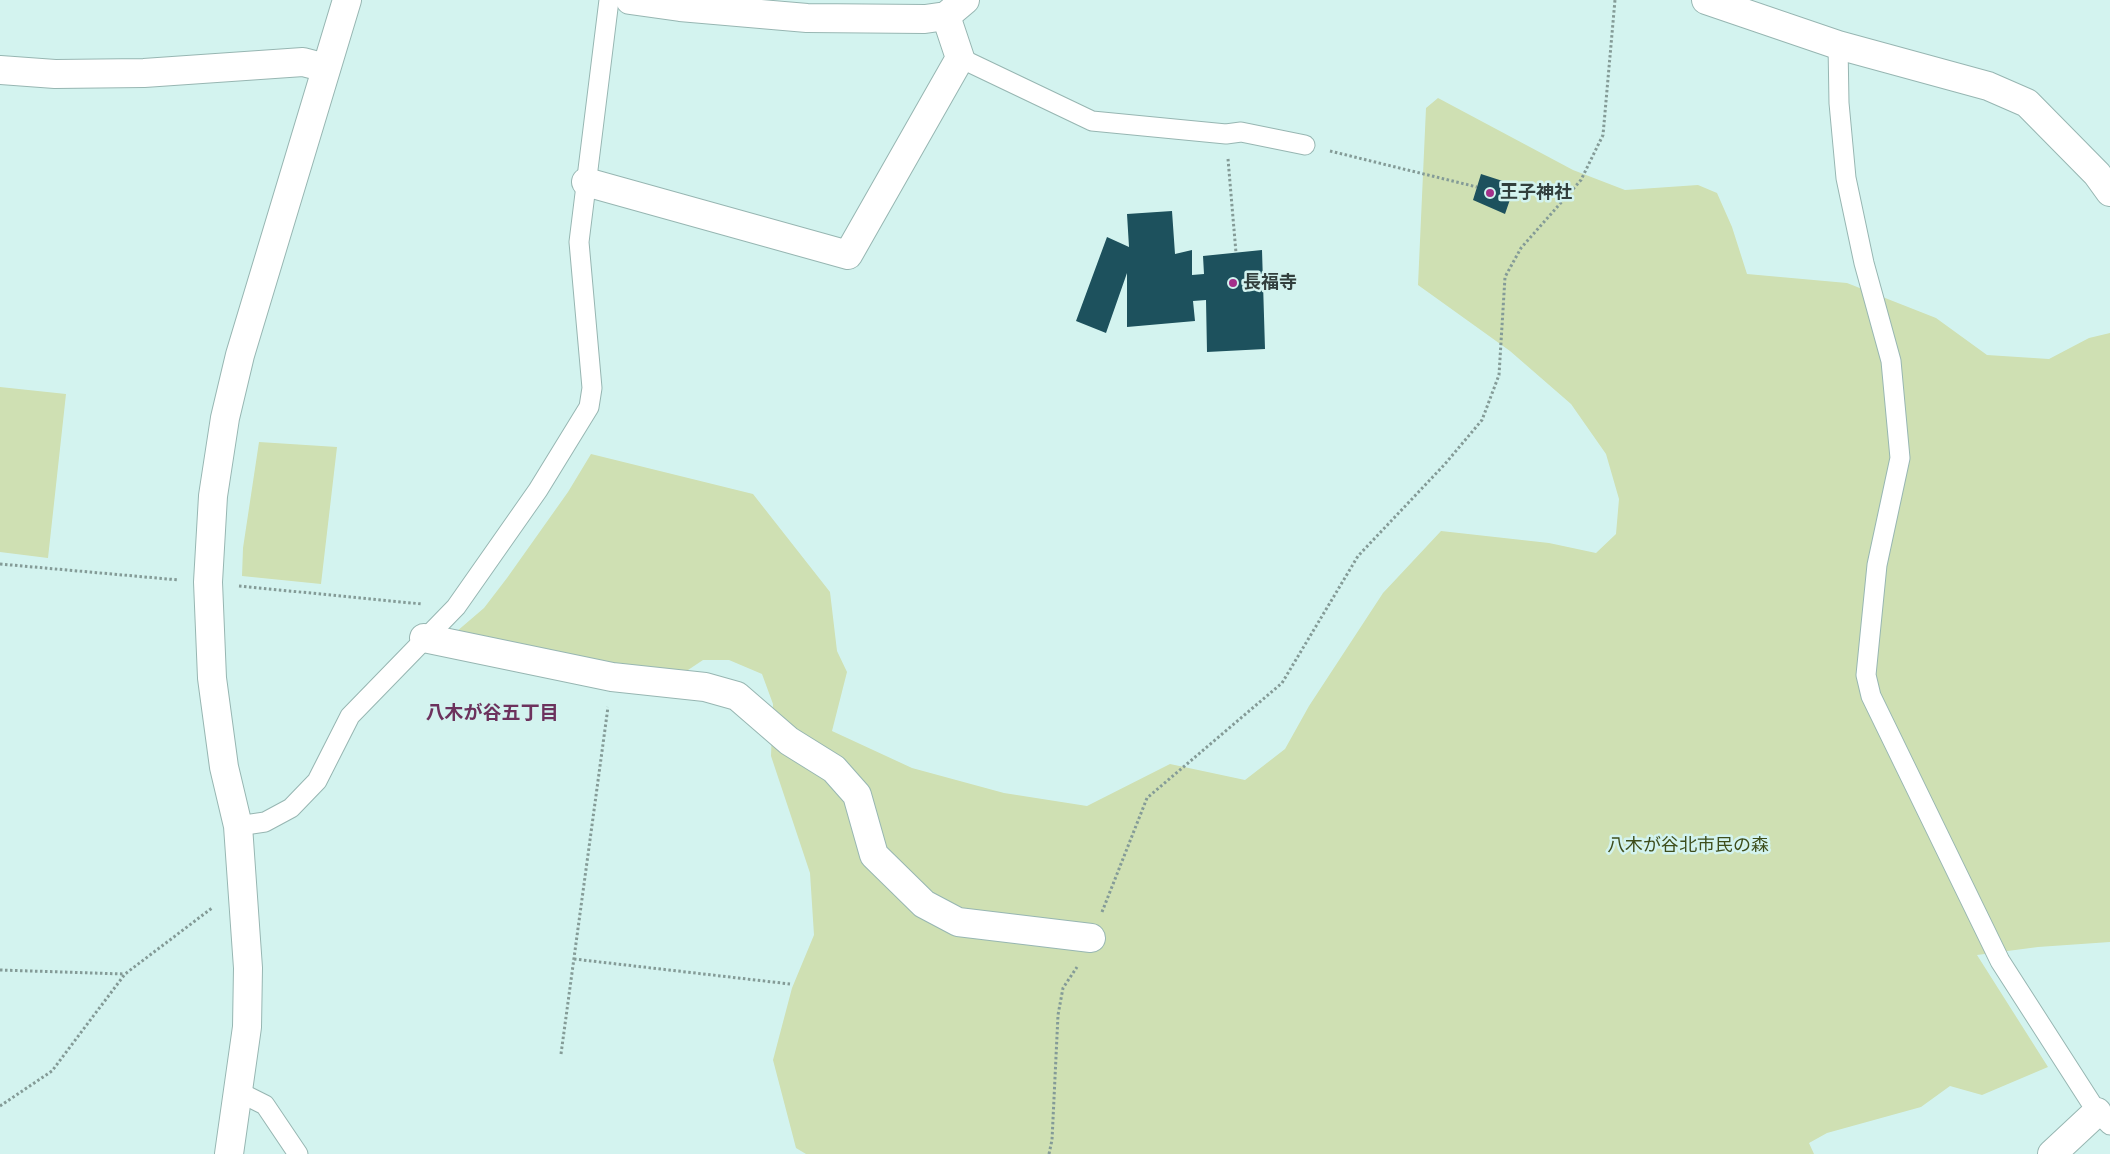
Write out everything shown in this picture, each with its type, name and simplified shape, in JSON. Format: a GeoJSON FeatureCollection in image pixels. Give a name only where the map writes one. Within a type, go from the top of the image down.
{"type":"FeatureCollection","features":[{"type":"Feature","properties":{"kind":"street"},"geometry":{"type":"LineString","coordinates":[[229,1154],[247,1027],[248,968],[238,826],[224,767],[212,678],[208,582],[213,496],[225,418],[240,355],[347,0]]}},
{"type":"Feature","properties":{"kind":"street"},"geometry":{"type":"LineString","coordinates":[[586,182],[848,255],[960,58],[955,8],[925,19],[807,18],[680,7],[630,0]]}},
{"type":"Feature","properties":{"kind":"street"},"geometry":{"type":"LineString","coordinates":[[1706,0],[1838,44],[1988,86],[2027,103],[2053,127],[2097,174],[2110,192]]}},
{"type":"Feature","properties":{"kind":"street"},"geometry":{"type":"LineString","coordinates":[[0,70],[54,74],[144,73],[303,62],[326,68]]}},
{"type":"Feature","properties":{"kind":"street"},"geometry":{"type":"LineString","coordinates":[[424,638],[612,677],[706,687],[737,696],[789,741],[834,769],[857,795],[874,854],[924,904],[958,922],[1092,938]]}},
{"type":"Feature","properties":{"kind":"street"},"geometry":{"type":"LineString","coordinates":[[2052,1154],[2104,1119]]}},
{"type":"Feature","properties":{"kind":"lane"},"geometry":{"type":"LineString","coordinates":[[238,826],[264,822],[291,808],[317,781],[350,716],[456,607],[538,490],[589,407],[592,388],[579,242],[609,0]]}},
{"type":"Feature","properties":{"kind":"lane"},"geometry":{"type":"LineString","coordinates":[[1838,44],[1839,103],[1846,178],[1864,262],[1891,361],[1900,458],[1877,565],[1866,675],[1871,696],[2000,961],[2104,1119]]}},
{"type":"Feature","properties":{"kind":"lane"},"geometry":{"type":"LineString","coordinates":[[960,58],[1092,121],[1226,134],[1242,132],[1305,144]]}},
{"type":"Feature","properties":{"kind":"lane"},"geometry":{"type":"LineString","coordinates":[[239,1092],[265,1105],[298,1154]]}},
{"type":"Feature","properties":{"kind":"path"},"geometry":{"type":"LineString","coordinates":[[1049,1154],[1052,1140],[1058,1015],[1063,988],[1083,957],[1092,938],[1147,798],[1282,683],[1358,556],[1446,464],[1482,420],[1499,375],[1505,276],[1521,248],[1581,180],[1602,135],[1615,0]]}},
{"type":"Feature","properties":{"kind":"path"},"geometry":{"type":"LineString","coordinates":[[1226,134],[1236,253]]}},
{"type":"Feature","properties":{"kind":"path"},"geometry":{"type":"LineString","coordinates":[[1305,144],[1477,187]]}},
{"type":"Feature","properties":{"kind":"path"},"geometry":{"type":"LineString","coordinates":[[561,1054],[612,677]]}},
{"type":"Feature","properties":{"kind":"path"},"geometry":{"type":"LineString","coordinates":[[0,1106],[52,1071],[124,974],[220,903],[244,900]]}},
{"type":"Feature","properties":{"kind":"path"},"geometry":{"type":"LineString","coordinates":[[574,959],[790,984]]}},
{"type":"Feature","properties":{"kind":"path"},"geometry":{"type":"LineString","coordinates":[[0,970],[124,974]]}},
{"type":"Feature","properties":{"kind":"green space","name":"八木が谷北市民の森"},"geometry":{"type":"Polygon","coordinates":[[[1438,98],[1573,170],[1625,190],[1698,185],[1717,193],[1732,227],[1747,274],[1847,283],[1936,318],[1987,355],[2049,359],[2089,338],[2110,333],[2110,942],[2038,947],[1977,955],[2048,1067],[1982,1095],[1950,1086],[1921,1107],[1827,1133],[1809,1143],[1814,1154],[806,1154],[796,1148],[773,1060],[792,988],[814,935],[810,873],[771,756],[773,704],[762,674],[729,660],[703,660],[682,674],[644,666],[624,666],[456,632],[484,608],[507,578],[568,492],[591,454],[753,494],[830,592],[837,651],[847,672],[832,731],[912,768],[1004,793],[1087,806],[1170,764],[1245,780],[1285,749],[1309,706],[1383,593],[1441,531],[1549,543],[1596,553],[1616,534],[1619,499],[1606,454],[1571,404],[1510,351],[1418,285],[1426,108],[1438,98]]]}},
{"type":"Feature","properties":{"kind":"green space"},"geometry":{"type":"Polygon","coordinates":[[[0,387],[66,394],[48,558],[0,552],[0,387]]]}},
{"type":"Feature","properties":{"kind":"green space"},"geometry":{"type":"Polygon","coordinates":[[[259,442],[337,447],[321,584],[242,576],[243,548],[259,442]]]}},
{"type":"Feature","properties":{"kind":"building"},"geometry":{"type":"Polygon","coordinates":[[[1481,174],[1515,185],[1505,214],[1473,200],[1481,174]]]}},
{"type":"Feature","properties":{"kind":"building"},"geometry":{"type":"Polygon","coordinates":[[[1172,211],[1175,254],[1192,250],[1192,275],[1204,274],[1203,256],[1262,250],[1265,349],[1207,352],[1206,300],[1193,301],[1195,321],[1127,327],[1127,273],[1106,333],[1076,321],[1107,237],[1129,247],[1127,214],[1172,211]]]}},
{"type":"Feature","properties":{"kind":"place","name":"王子神社"},"geometry":{"type":"Point","coordinates":[1490,193]}},
{"type":"Feature","properties":{"kind":"place","name":"長福寺"},"geometry":{"type":"Point","coordinates":[1233,283]}},
{"type":"Feature","properties":{"kind":"district","name":"八木が谷五丁目"},"geometry":{"type":"Point","coordinates":[492,714]}}]}
